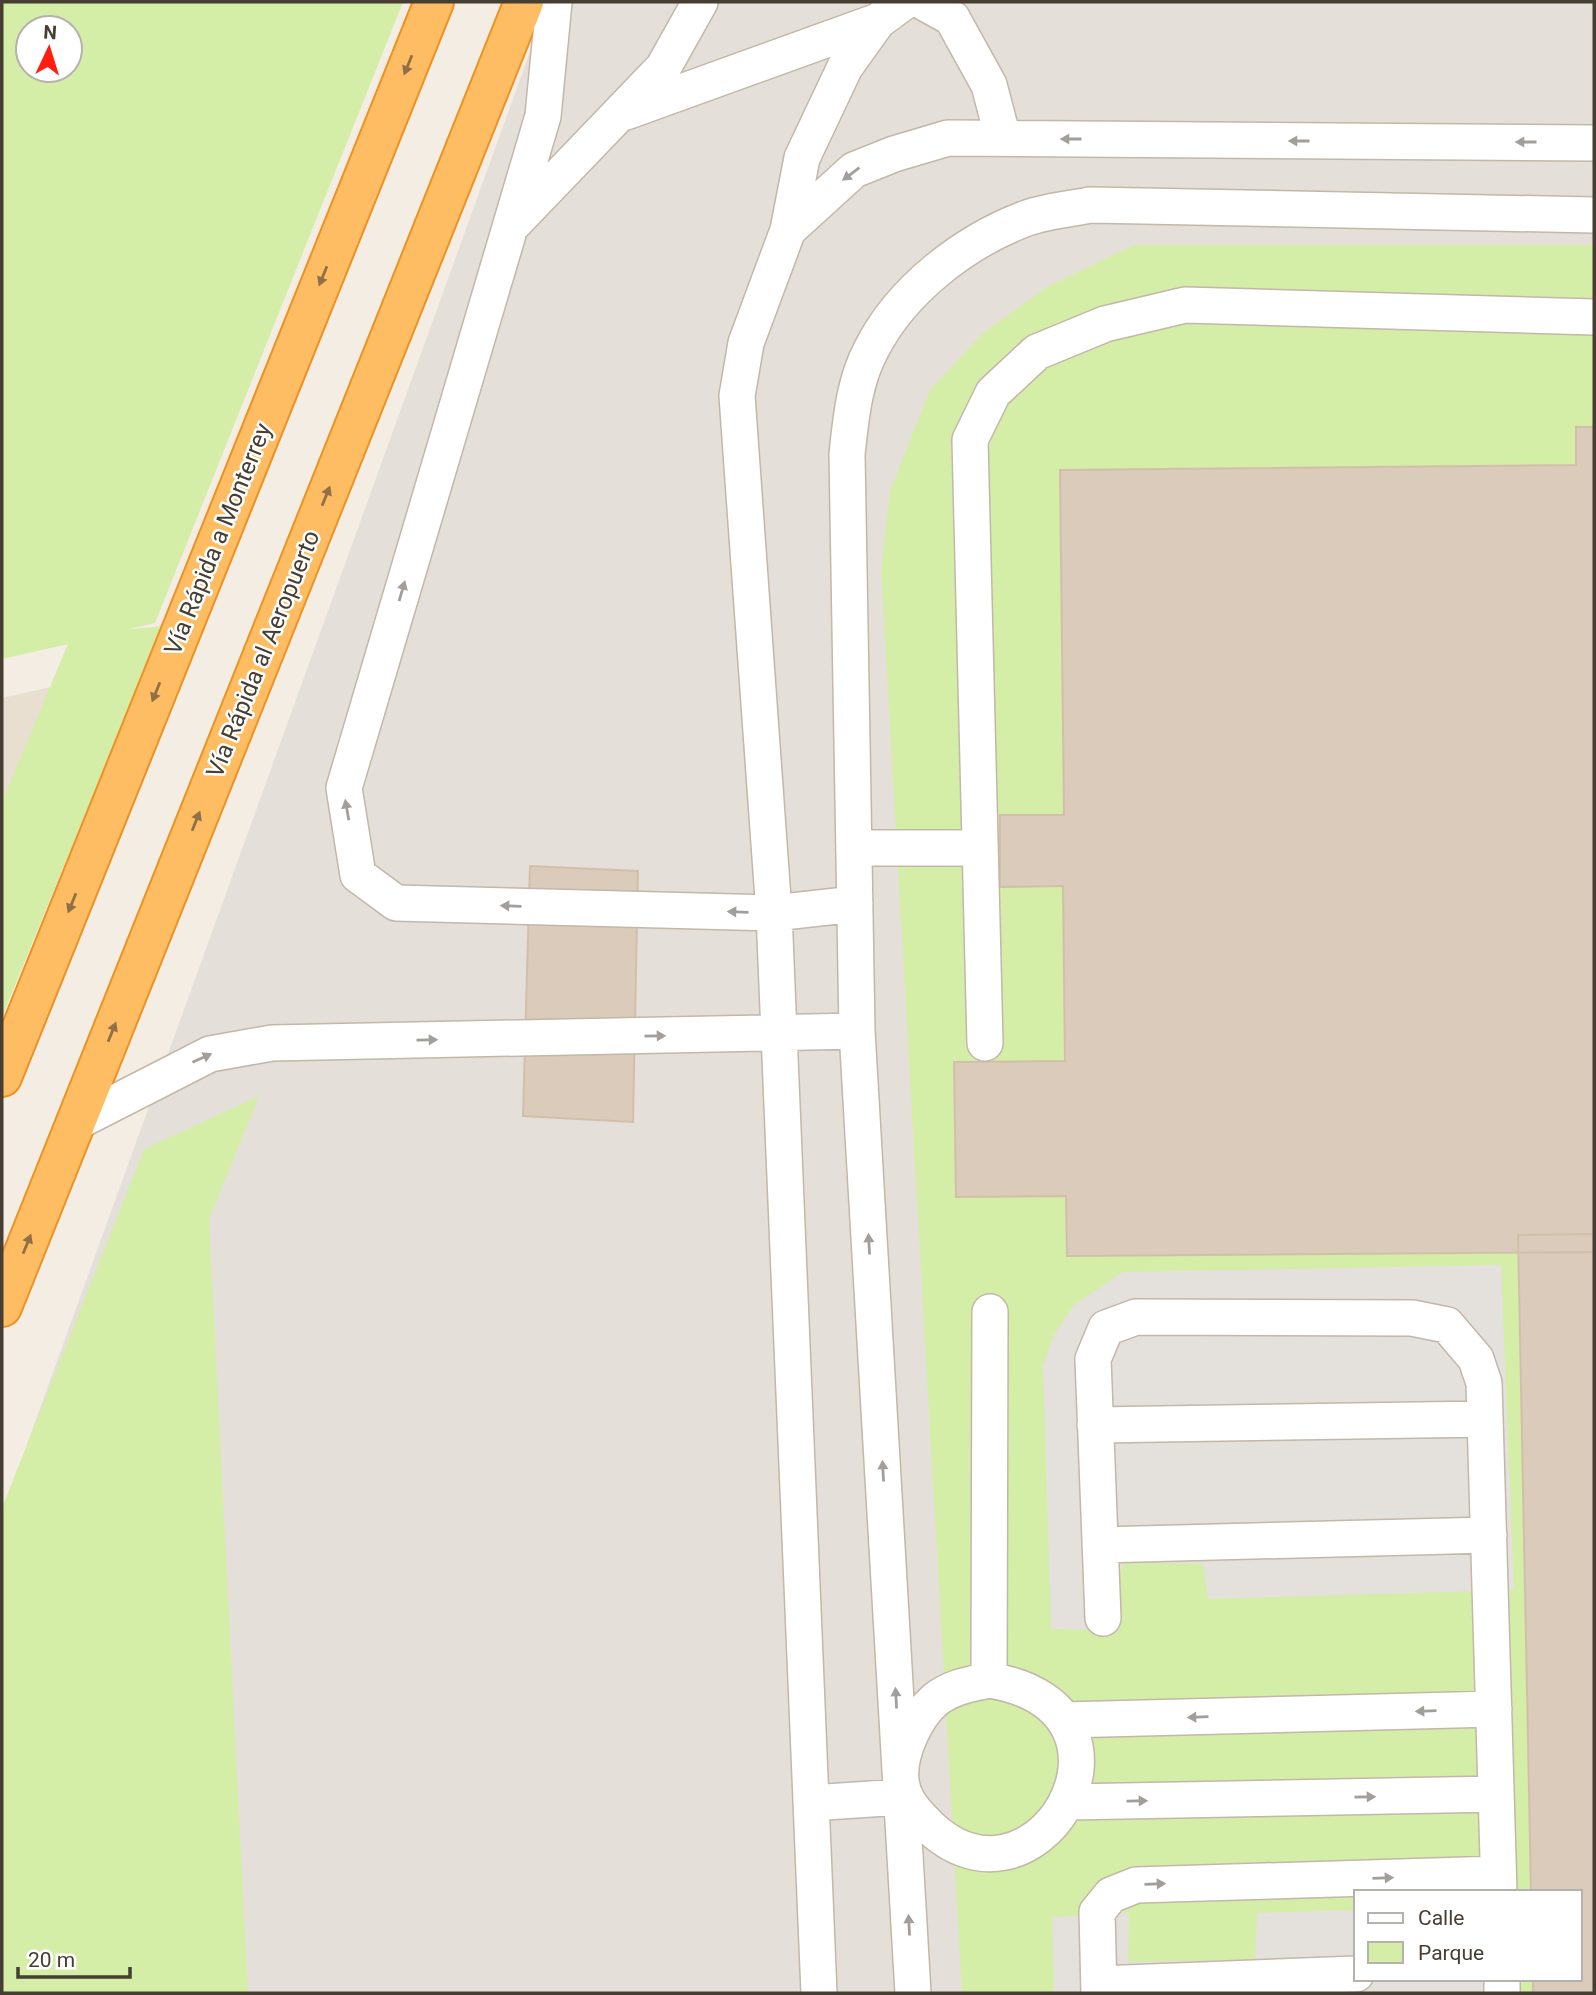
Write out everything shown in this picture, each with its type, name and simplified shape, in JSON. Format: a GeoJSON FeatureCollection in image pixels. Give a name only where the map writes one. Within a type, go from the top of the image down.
{"type":"FeatureCollection","features":[{"type":"Feature","properties":{"kind":"highway","name":"Vía Rápida a Monterrey"},"geometry":{"type":"LineString","coordinates":[[2,1077],[434,2]]}},
{"type":"Feature","properties":{"kind":"highway","name":"Vía Rápida al Aeropuerto"},"geometry":{"type":"LineString","coordinates":[[2,1307],[524,2]]}},
{"type":"Feature","properties":{"kind":"lane"},"geometry":{"type":"LineString","coordinates":[[554,2],[543,116],[344,788],[358,875],[396,903],[774,913],[855,905]]}},
{"type":"Feature","properties":{"kind":"lane"},"geometry":{"type":"LineString","coordinates":[[509,228],[663,68],[700,2]]}},
{"type":"Feature","properties":{"kind":"lane"},"geometry":{"type":"LineString","coordinates":[[923,2],[952,18],[989,85],[1003,138]]}},
{"type":"Feature","properties":{"kind":"lane"},"geometry":{"type":"LineString","coordinates":[[619,114],[891,12]]}},
{"type":"Feature","properties":{"kind":"lane"},"geometry":{"type":"LineString","coordinates":[[819,1993],[774,913],[737,396],[746,343],[789,230],[802,158],[845,67],[891,12]]}},
{"type":"Feature","properties":{"kind":"lane"},"geometry":{"type":"LineString","coordinates":[[789,230],[854,170],[894,154],[948,138],[1594,143]]}},
{"type":"Feature","properties":{"kind":"lane"},"geometry":{"type":"LineString","coordinates":[[913,1993],[857,1031],[847,493],[851,414],[870,351],[892,314],[922,284],[993,233],[1030,217],[1090,205],[1594,215]]}},
{"type":"Feature","properties":{"kind":"lane"},"geometry":{"type":"LineString","coordinates":[[985,1044],[970,440],[993,393],[1037,352],[1105,324],[1185,305],[1594,317]]}},
{"type":"Feature","properties":{"kind":"lane"},"geometry":{"type":"LineString","coordinates":[[854,848],[980,848]]}},
{"type":"Feature","properties":{"kind":"lane"},"geometry":{"type":"LineString","coordinates":[[75,1123],[210,1054],[272,1043],[857,1031]]}},
{"type":"Feature","properties":{"kind":"lane"},"geometry":{"type":"LineString","coordinates":[[989,1680],[990,1312]]}},
{"type":"Feature","properties":{"kind":"lane"},"geometry":{"type":"LineString","coordinates":[[1103,1618],[1093,1359],[1106,1328],[1136,1317],[1412,1318],[1447,1325],[1476,1359],[1484,1383],[1499,1883],[1136,1885],[1111,1895],[1097,1912],[1099,1989],[1354,1974]]}},
{"type":"Feature","properties":{"kind":"lane"},"geometry":{"type":"LineString","coordinates":[[1096,1426],[1485,1419]]}},
{"type":"Feature","properties":{"kind":"lane"},"geometry":{"type":"LineString","coordinates":[[1100,1545],[1489,1535]]}},
{"type":"Feature","properties":{"kind":"lane"},"geometry":{"type":"LineString","coordinates":[[989,1680],[1018,1685],[1044,1698],[1064,1720],[1075,1757],[1077,1776],[1069,1802],[1054,1825],[1032,1842],[1006,1851],[978,1851],[952,1843],[930,1827],[907,1802],[901,1788],[906,1750],[916,1722],[935,1700],[960,1686],[989,1680]]}},
{"type":"Feature","properties":{"kind":"lane"},"geometry":{"type":"LineString","coordinates":[[1064,1720],[1494,1709]]}},
{"type":"Feature","properties":{"kind":"lane"},"geometry":{"type":"LineString","coordinates":[[811,1803],[901,1788]]}},
{"type":"Feature","properties":{"kind":"lane"},"geometry":{"type":"LineString","coordinates":[[1069,1802],[1496,1794]]}},
{"type":"Feature","properties":{"kind":"shaded area"},"geometry":{"type":"Polygon","coordinates":[[[548,2],[1594,2],[1594,1993],[2,1993],[26,1447],[548,2]]]}},
{"type":"Feature","properties":{"kind":"shaded area"},"geometry":{"type":"Polygon","coordinates":[[[81,680],[2,875],[2,698],[81,680]]]}},
{"type":"Feature","properties":{"kind":"shaded area"},"geometry":{"type":"Polygon","coordinates":[[[1501,1265],[1514,1590],[1208,1599],[1203,1564],[1125,1562],[1120,1571],[1120,1630],[1051,1629],[1043,1365],[1054,1335],[1074,1305],[1123,1272],[1501,1265]]]}},
{"type":"Feature","properties":{"kind":"shaded area"},"geometry":{"type":"Polygon","coordinates":[[[1354,1910],[1354,1981],[1520,1981],[1521,1993],[1054,1993],[1052,1917],[1129,1913],[1128,1962],[1255,1960],[1257,1913],[1354,1910]]]}},
{"type":"Feature","properties":{"kind":"green space"},"geometry":{"type":"Polygon","coordinates":[[[2,2],[403,2],[155,623],[126,630],[162,626],[2,1017],[2,802],[68,644],[2,659],[2,2]]]}},
{"type":"Feature","properties":{"kind":"green space"},"geometry":{"type":"Polygon","coordinates":[[[1134,245],[1594,245],[1594,1993],[962,1993],[881,570],[890,491],[930,390],[983,333],[1047,287],[1134,245]]]}},
{"type":"Feature","properties":{"kind":"green space"},"geometry":{"type":"Polygon","coordinates":[[[259,1096],[209,1219],[248,1993],[2,1993],[2,1508],[144,1149],[259,1096]]]}},
{"type":"Feature","properties":{"kind":"building"},"geometry":{"type":"Polygon","coordinates":[[[1576,427],[1594,427],[1594,1252],[1067,1256],[1066,1196],[956,1197],[954,1062],[1065,1061],[1063,886],[1000,887],[1000,815],[1064,815],[1060,470],[1576,465],[1576,427]]]}},
{"type":"Feature","properties":{"kind":"building"},"geometry":{"type":"Polygon","coordinates":[[[530,866],[638,871],[633,1122],[523,1116],[530,866]]]}},
{"type":"Feature","properties":{"kind":"building"},"geometry":{"type":"Polygon","coordinates":[[[1594,1234],[1594,1993],[1533,1993],[1533,1981],[1582,1981],[1582,1890],[1531,1890],[1518,1235],[1594,1234]]]}}]}
